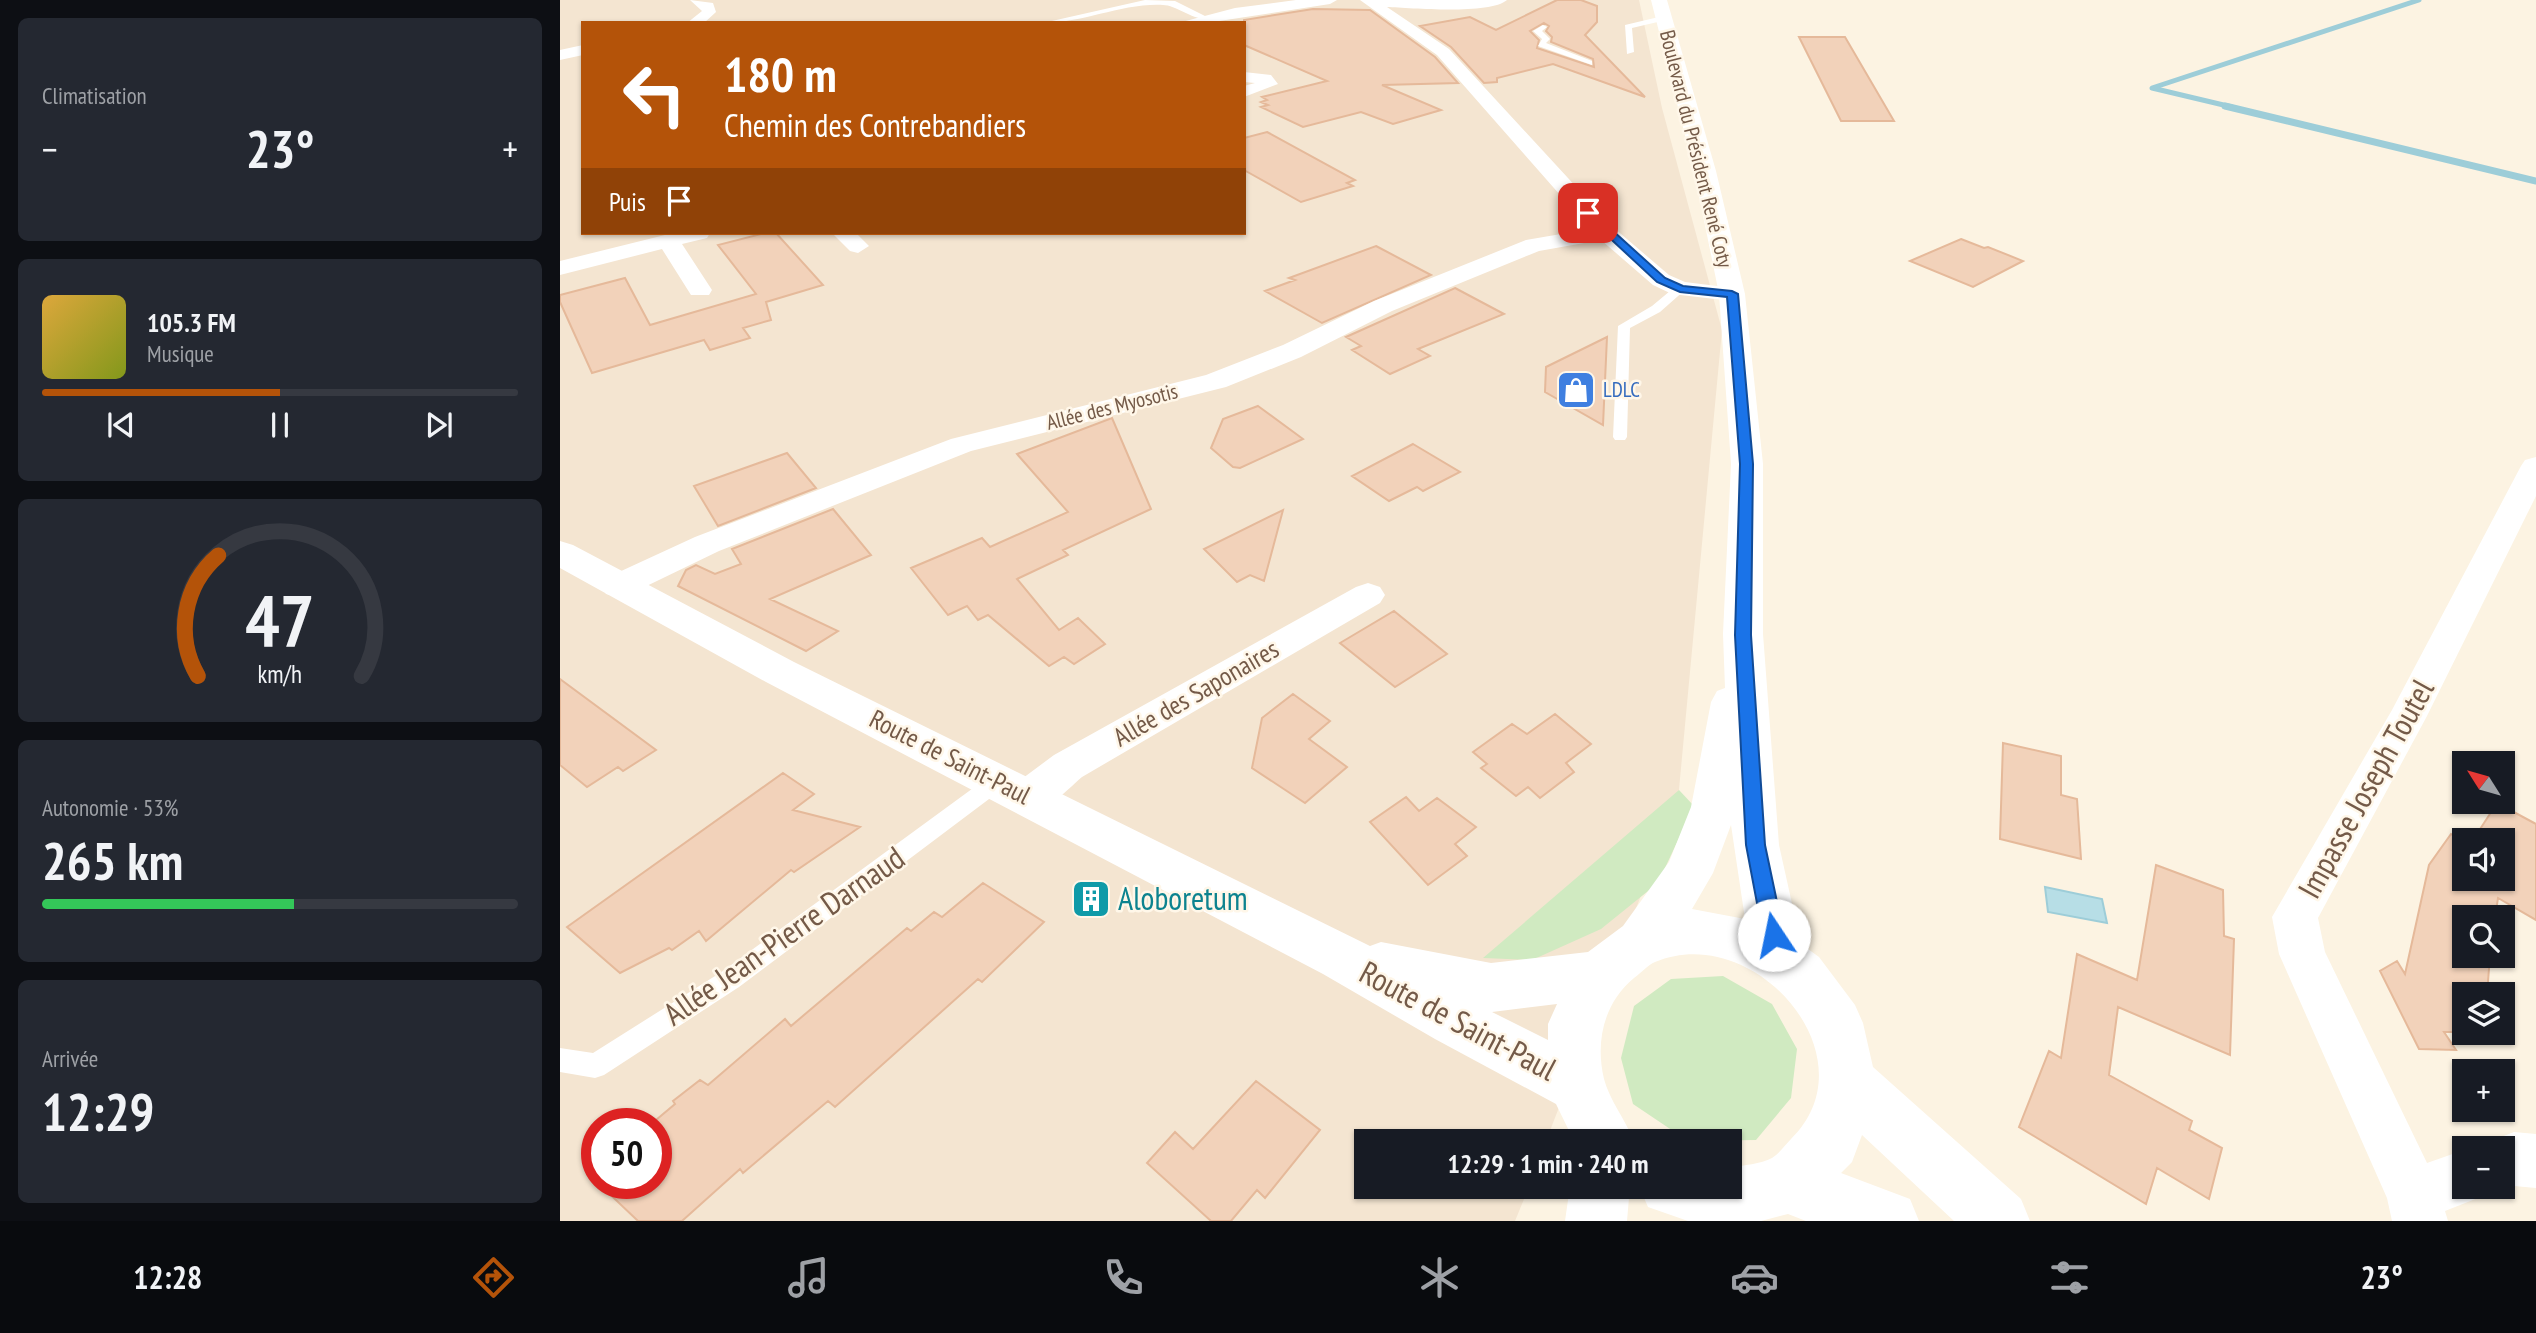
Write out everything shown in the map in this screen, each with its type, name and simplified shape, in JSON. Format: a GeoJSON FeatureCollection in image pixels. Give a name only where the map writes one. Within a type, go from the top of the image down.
{"type":"FeatureCollection","features":[{"type":"Feature","properties":{"kind":"main road","name":"Boulevard du Président René Coty"},"geometry":{"type":"LineString","coordinates":[[1661,9],[1705,171],[1732,294],[1747,464],[1743,635],[1755,845],[1778,958]]}},
{"type":"Feature","properties":{"kind":"main road","name":"Route de Saint-Paul"},"geometry":{"type":"LineString","coordinates":[[560,554],[1341,957],[1454,1021],[1576,1084]]}},
{"type":"Feature","properties":{"kind":"main road","name":"Boulevard du Président René Coty"},"geometry":{"type":"LineString","coordinates":[[1642,942],[1689,873],[1714,807],[1743,635]]}},
{"type":"Feature","properties":{"kind":"main road"},"geometry":{"type":"LineString","coordinates":[[1599,1129],[1576,1084],[1575,1024],[1599,975],[1642,942],[1695,931],[1740,940],[1778,958],[1801,974],[1836,1023],[1848,1083],[1831,1141],[1788,1184],[1702,1203]]}},
{"type":"Feature","properties":{"kind":"main road","name":"Route de Saint-Paul"},"geometry":{"type":"LineString","coordinates":[[1341,957],[1491,988],[1599,975]]}},
{"type":"Feature","properties":{"kind":"main road"},"geometry":{"type":"LineString","coordinates":[[1848,1083],[1999,1221]]}},
{"type":"Feature","properties":{"kind":"main road"},"geometry":{"type":"LineString","coordinates":[[1788,1184],[1888,1221]]}},
{"type":"Feature","properties":{"kind":"main road"},"geometry":{"type":"LineString","coordinates":[[1596,1221],[1599,1199]]}},
{"type":"Feature","properties":{"kind":"street"},"geometry":{"type":"LineString","coordinates":[[697,0],[708,6],[709,12],[697,21]]}},
{"type":"Feature","properties":{"kind":"street"},"geometry":{"type":"LineString","coordinates":[[1193,21],[1330,0]]}},
{"type":"Feature","properties":{"kind":"street"},"geometry":{"type":"LineString","coordinates":[[1368,1],[1462,5],[1500,0]]}},
{"type":"Feature","properties":{"kind":"street"},"geometry":{"type":"LineString","coordinates":[[1368,1],[1443,52],[1606,233],[1661,280],[1680,289],[1732,294]]}},
{"type":"Feature","properties":{"kind":"street"},"geometry":{"type":"LineString","coordinates":[[560,55],[581,50]]}},
{"type":"Feature","properties":{"kind":"street"},"geometry":{"type":"LineString","coordinates":[[1246,77],[1265,79],[1269,84],[1246,91]]}},
{"type":"Feature","properties":{"kind":"street","name":"Allée des Myosotis"},"geometry":{"type":"LineString","coordinates":[[618,586],[707,544],[961,445],[1216,381],[1292,351],[1383,306],[1534,245],[1606,233]]}},
{"type":"Feature","properties":{"kind":"street"},"geometry":{"type":"LineString","coordinates":[[560,268],[690,235]]}},
{"type":"Feature","properties":{"kind":"street"},"geometry":{"type":"LineString","coordinates":[[668,240],[700,290]]}},
{"type":"Feature","properties":{"kind":"street","name":"Impasse Joseph Toutel"},"geometry":{"type":"LineString","coordinates":[[2452,1185],[2417,1208],[2302,954],[2295,917],[2408,716],[2536,466]]}},
{"type":"Feature","properties":{"kind":"street","name":"Allée des Saponaires"},"geometry":{"type":"LineString","coordinates":[[1014,789],[1068,766],[1368,595]]}},
{"type":"Feature","properties":{"kind":"street"},"geometry":{"type":"LineString","coordinates":[[2515,1160],[2536,1161]]}},
{"type":"Feature","properties":{"kind":"lane"},"geometry":{"type":"LineString","coordinates":[[1057,21],[1146,2],[1172,3],[1206,18]]}},
{"type":"Feature","properties":{"kind":"lane"},"geometry":{"type":"LineString","coordinates":[[1630,52],[1628,27],[1661,9]]}},
{"type":"Feature","properties":{"kind":"lane"},"geometry":{"type":"LineString","coordinates":[[1543,27],[1537,32],[1546,39],[1541,44],[1589,63]]}},
{"type":"Feature","properties":{"kind":"lane"},"geometry":{"type":"LineString","coordinates":[[1620,437],[1624,326],[1656,309],[1680,289]]}},
{"type":"Feature","properties":{"kind":"lane","name":"Allée Jean-Pierre Darnaud"},"geometry":{"type":"LineString","coordinates":[[560,1060],[595,1066],[731,979],[1014,789]]}},
{"type":"Feature","properties":{"kind":"shaded area"},"geometry":{"type":"Polygon","coordinates":[[[560,0],[1639,0],[1662,108],[1722,330],[1678,800],[1551,1129],[1354,1129],[1354,1199],[1524,1199],[1515,1221],[560,1221],[560,0]]]}},
{"type":"Feature","properties":{"kind":"green space"},"geometry":{"type":"Polygon","coordinates":[[[1679,790],[1694,806],[1658,883],[1601,929],[1532,960],[1483,958],[1679,790]]]}},
{"type":"Feature","properties":{"kind":"green space"},"geometry":{"type":"Polygon","coordinates":[[[1723,976],[1772,1004],[1797,1049],[1791,1098],[1756,1140],[1742,1140],[1742,1129],[1670,1129],[1633,1104],[1621,1058],[1634,1006],[1671,979],[1723,976]]]}},
{"type":"Feature","properties":{"kind":"water"},"geometry":{"type":"Polygon","coordinates":[[[2045,887],[2102,899],[2107,923],[2048,912],[2045,887]]]}},
{"type":"Feature","properties":{"kind":"building"},"geometry":{"type":"Polygon","coordinates":[[[1557,0],[1581,0],[1597,6],[1597,22],[1585,35],[1645,97],[1553,64],[1497,78],[1497,82],[1484,83],[1451,47],[1420,26],[1470,17],[1496,30],[1557,0]],[[1544,23],[1530,31],[1539,40],[1537,48],[1594,67],[1593,59],[1551,42],[1552,37],[1546,31],[1549,26],[1544,23]]]}},
{"type":"Feature","properties":{"kind":"building"},"geometry":{"type":"Polygon","coordinates":[[[1313,9],[1370,10],[1435,57],[1458,83],[1382,85],[1441,110],[1393,124],[1361,112],[1303,127],[1261,107],[1268,105],[1261,102],[1267,100],[1262,97],[1327,81],[1246,46],[1244,20],[1313,9]]]}},
{"type":"Feature","properties":{"kind":"building"},"geometry":{"type":"Polygon","coordinates":[[[1799,37],[1845,37],[1894,121],[1841,121],[1799,37]]]}},
{"type":"Feature","properties":{"kind":"building"},"geometry":{"type":"Polygon","coordinates":[[[1267,132],[1355,180],[1347,183],[1353,186],[1301,202],[1246,171],[1246,137],[1267,132]]]}},
{"type":"Feature","properties":{"kind":"building"},"geometry":{"type":"Polygon","coordinates":[[[757,235],[778,235],[823,285],[766,302],[771,320],[743,328],[750,338],[710,350],[704,340],[592,373],[560,302],[560,295],[625,278],[650,325],[756,294],[718,245],[757,235]]]}},
{"type":"Feature","properties":{"kind":"building"},"geometry":{"type":"Polygon","coordinates":[[[1961,239],[2023,261],[1973,287],[1910,261],[1961,239]]]}},
{"type":"Feature","properties":{"kind":"building"},"geometry":{"type":"Polygon","coordinates":[[[1376,246],[1431,275],[1322,323],[1265,291],[1295,280],[1289,278],[1376,246]]]}},
{"type":"Feature","properties":{"kind":"building"},"geometry":{"type":"Polygon","coordinates":[[[1455,288],[1504,314],[1418,349],[1430,356],[1390,374],[1352,350],[1361,346],[1346,337],[1455,288]]]}},
{"type":"Feature","properties":{"kind":"building"},"geometry":{"type":"Polygon","coordinates":[[[1607,337],[1603,425],[1545,392],[1546,367],[1607,337]]]}},
{"type":"Feature","properties":{"kind":"building"},"geometry":{"type":"Polygon","coordinates":[[[1258,406],[1303,439],[1240,468],[1233,467],[1211,448],[1223,419],[1258,406]]]}},
{"type":"Feature","properties":{"kind":"building"},"geometry":{"type":"Polygon","coordinates":[[[1112,418],[1151,509],[1063,550],[1068,555],[1017,579],[1059,630],[1078,618],[1105,644],[1074,664],[1064,657],[1049,666],[988,615],[978,620],[967,606],[948,615],[911,568],[982,538],[990,547],[1068,512],[1017,454],[1112,418]]]}},
{"type":"Feature","properties":{"kind":"building"},"geometry":{"type":"Polygon","coordinates":[[[1413,444],[1460,472],[1423,491],[1417,487],[1389,501],[1352,476],[1413,444]]]}},
{"type":"Feature","properties":{"kind":"building"},"geometry":{"type":"Polygon","coordinates":[[[787,453],[816,488],[718,526],[694,486],[787,453]]]}},
{"type":"Feature","properties":{"kind":"building"},"geometry":{"type":"Polygon","coordinates":[[[833,509],[871,555],[770,599],[838,631],[806,651],[678,586],[686,570],[696,565],[715,574],[741,564],[732,549],[833,509]]]}},
{"type":"Feature","properties":{"kind":"building"},"geometry":{"type":"Polygon","coordinates":[[[1283,510],[1264,581],[1250,575],[1237,582],[1204,549],[1283,510]]]}},
{"type":"Feature","properties":{"kind":"building"},"geometry":{"type":"Polygon","coordinates":[[[1394,611],[1447,654],[1395,687],[1340,643],[1394,611]]]}},
{"type":"Feature","properties":{"kind":"building"},"geometry":{"type":"Polygon","coordinates":[[[560,679],[656,750],[623,771],[618,767],[587,787],[560,765],[560,679]]]}},
{"type":"Feature","properties":{"kind":"building"},"geometry":{"type":"Polygon","coordinates":[[[1293,694],[1330,721],[1309,739],[1347,767],[1305,803],[1252,768],[1262,718],[1293,694]]]}},
{"type":"Feature","properties":{"kind":"building"},"geometry":{"type":"Polygon","coordinates":[[[1555,714],[1591,744],[1566,763],[1574,772],[1540,798],[1528,787],[1516,796],[1481,768],[1487,764],[1473,752],[1512,724],[1527,734],[1555,714]]]}},
{"type":"Feature","properties":{"kind":"building"},"geometry":{"type":"Polygon","coordinates":[[[2003,743],[2061,756],[2061,795],[2077,799],[2081,859],[2000,839],[2003,743]]]}},
{"type":"Feature","properties":{"kind":"building"},"geometry":{"type":"Polygon","coordinates":[[[783,773],[814,794],[793,810],[860,827],[794,872],[791,870],[706,941],[699,931],[672,950],[669,948],[620,973],[567,927],[783,773]]]}},
{"type":"Feature","properties":{"kind":"building"},"geometry":{"type":"Polygon","coordinates":[[[1406,797],[1419,811],[1437,798],[1476,827],[1455,844],[1467,856],[1428,885],[1370,822],[1406,797]]]}},
{"type":"Feature","properties":{"kind":"building"},"geometry":{"type":"Polygon","coordinates":[[[2515,813],[2536,824],[2536,920],[2515,908],[2515,905],[2498,898],[2497,905],[2452,905],[2452,968],[2489,968],[2488,982],[2452,982],[2452,1032],[2444,1032],[2456,1050],[2419,1049],[2380,971],[2397,961],[2405,974],[2429,865],[2451,834],[2452,891],[2515,891],[2515,828],[2481,828],[2490,814],[2515,813]]]}},
{"type":"Feature","properties":{"kind":"building"},"geometry":{"type":"Polygon","coordinates":[[[2156,865],[2223,890],[2224,936],[2234,939],[2230,1055],[2118,1007],[2109,1075],[2192,1121],[2189,1130],[2222,1148],[2209,1199],[2157,1168],[2146,1204],[2019,1127],[2049,1051],[2061,1058],[2077,954],[2137,980],[2156,865]]]}},
{"type":"Feature","properties":{"kind":"building"},"geometry":{"type":"Polygon","coordinates":[[[983,883],[1044,922],[982,982],[978,979],[835,1107],[828,1101],[743,1173],[740,1169],[682,1221],[638,1221],[615,1199],[672,1199],[670,1108],[675,1104],[673,1101],[700,1080],[708,1085],[785,1019],[791,1026],[907,928],[911,931],[934,912],[942,917],[983,883]]]}},
{"type":"Feature","properties":{"kind":"building"},"geometry":{"type":"Polygon","coordinates":[[[1256,1081],[1320,1130],[1265,1198],[1257,1190],[1231,1221],[1211,1221],[1147,1163],[1175,1132],[1193,1149],[1256,1081]]]}},
{"type":"Feature","properties":{"kind":"waterway"},"geometry":{"type":"LineString","coordinates":[[2232,107],[2152,88],[2419,0]]}},
{"type":"Feature","properties":{"kind":"waterway"},"geometry":{"type":"LineString","coordinates":[[2225,106],[2536,181]]}},
{"type":"Feature","properties":{"kind":"place","name":"LDLC"},"geometry":{"type":"Point","coordinates":[1576,390]}},
{"type":"Feature","properties":{"kind":"place","name":"Aloboretum"},"geometry":{"type":"Point","coordinates":[1091,899]}},
{"type":"Feature","properties":{"kind":"route"},"geometry":{"type":"LineString","coordinates":[[1588,213],[1606,233],[1661,280],[1680,289],[1732,294],[1747,464],[1743,635],[1755,845],[1774,935]]}}]}
